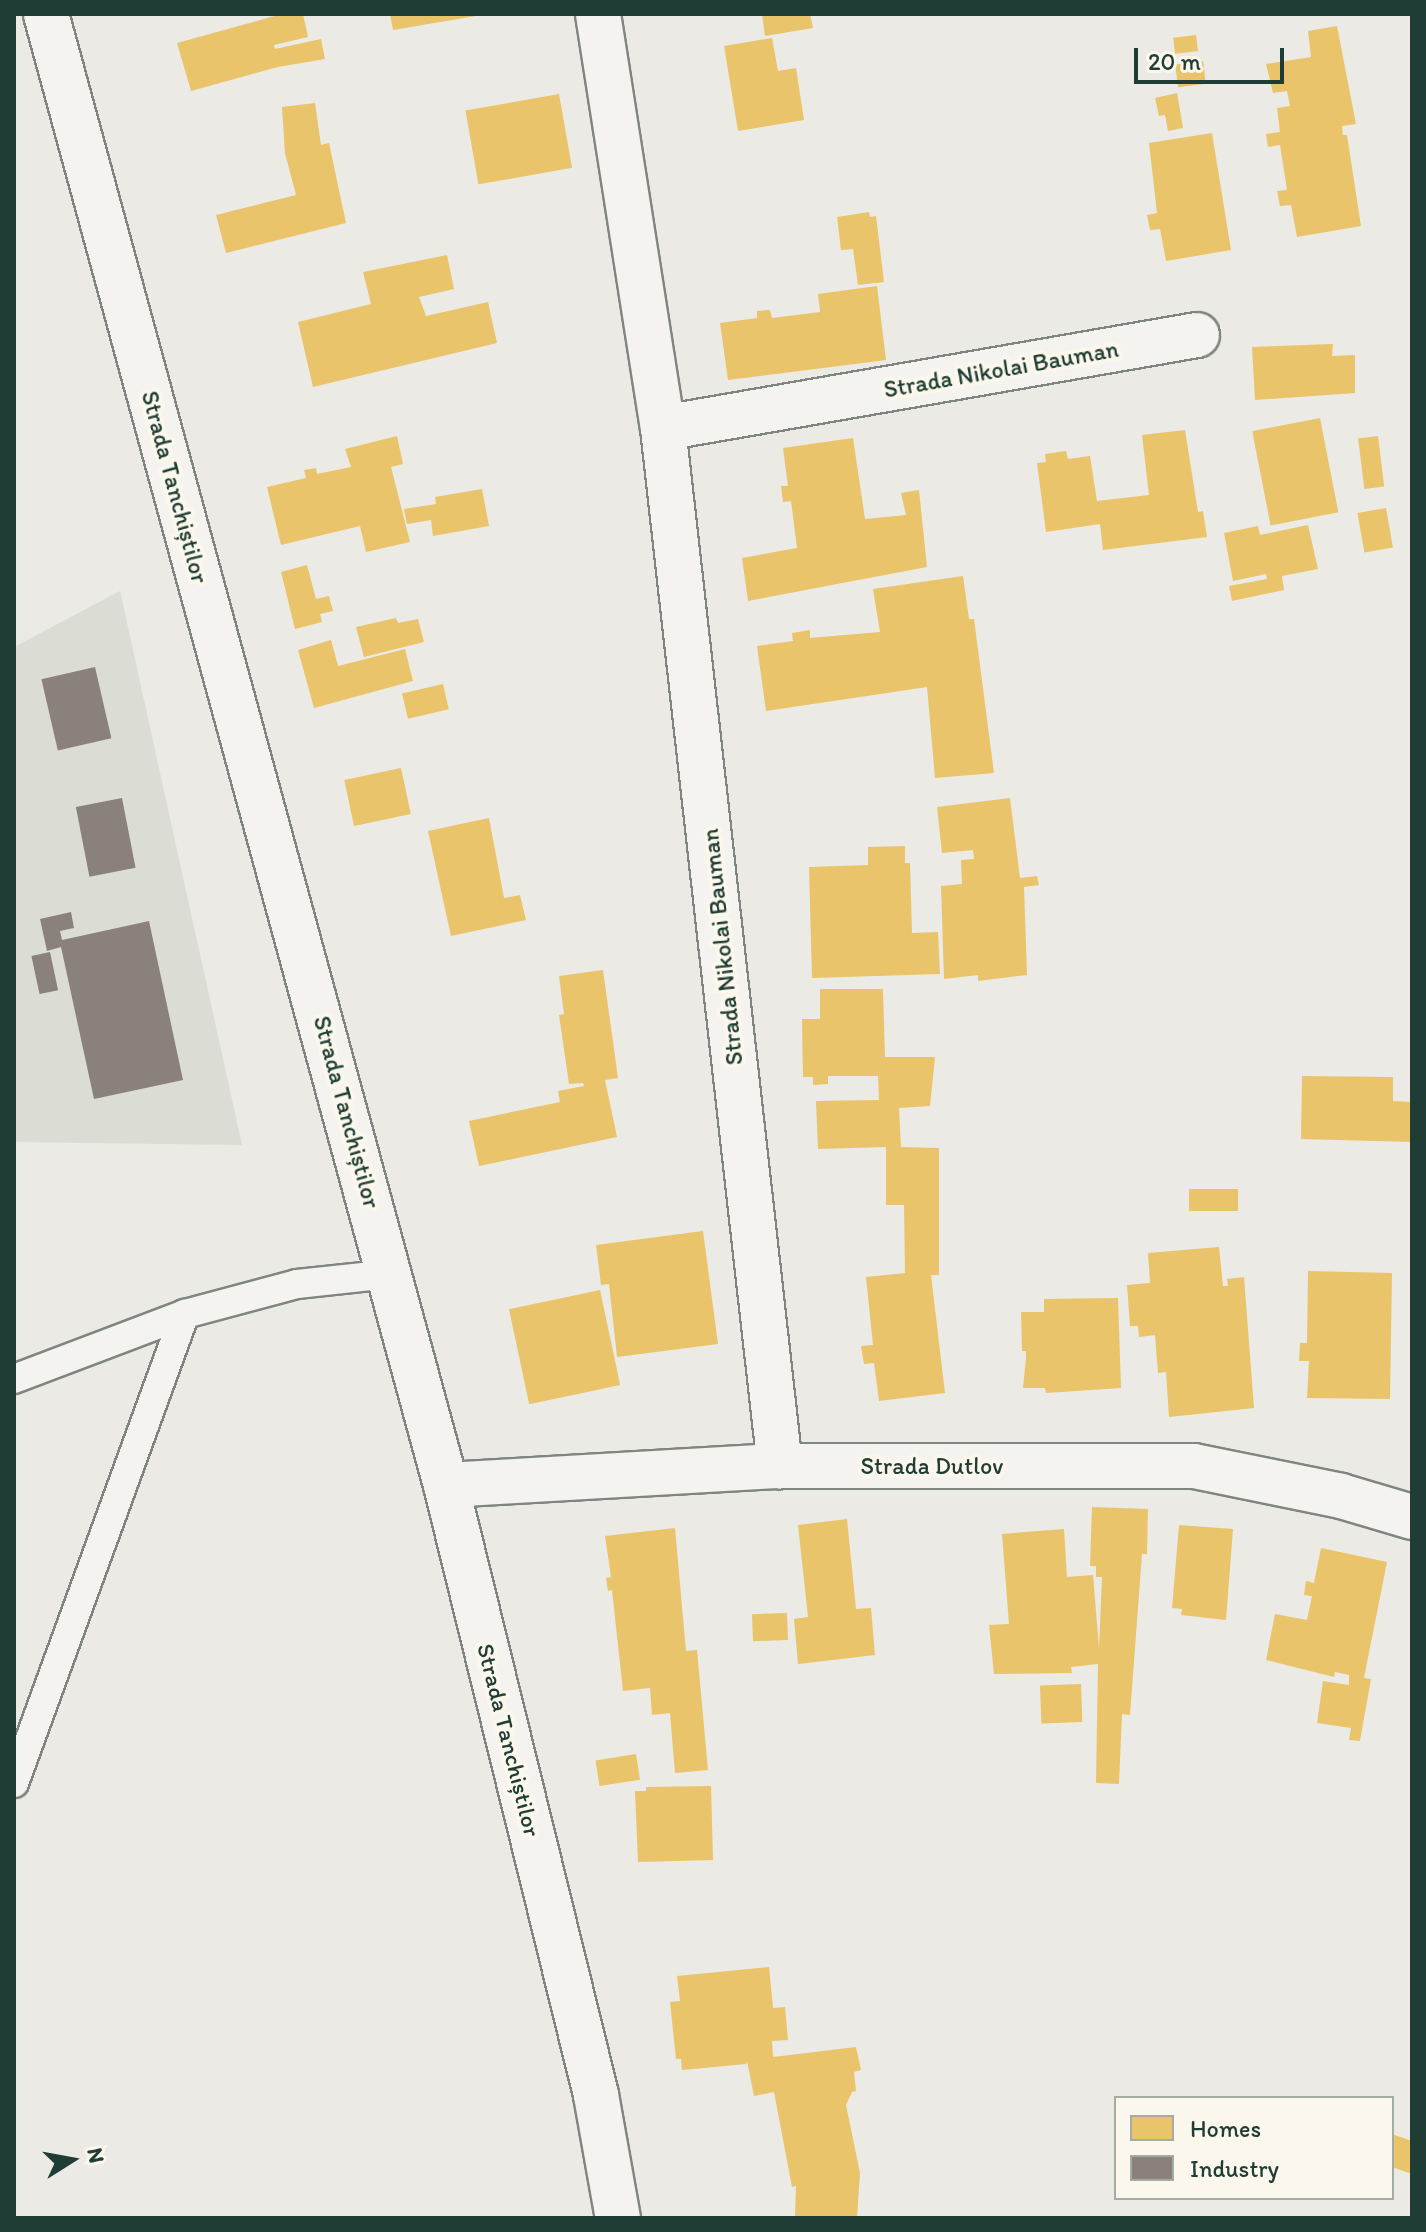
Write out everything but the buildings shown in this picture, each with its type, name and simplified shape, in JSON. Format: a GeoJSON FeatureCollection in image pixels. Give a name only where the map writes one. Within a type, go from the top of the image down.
{"type":"FeatureCollection","features":[{"type":"Feature","properties":{"kind":"street","name":"Strada Tanchiștilor"},"geometry":{"type":"LineString","coordinates":[[46,14],[446,1485],[596,2095],[618,2218]]}},
{"type":"Feature","properties":{"kind":"street","name":"Strada Nikolai Bauman"},"geometry":{"type":"LineString","coordinates":[[598,14],[663,428],[780,1466]]}},
{"type":"Feature","properties":{"kind":"street","name":"Strada Nikolai Bauman"},"geometry":{"type":"LineString","coordinates":[[663,428],[1197,335]]}},
{"type":"Feature","properties":{"kind":"street","name":"Strada Dutlov"},"geometry":{"type":"LineString","coordinates":[[446,1485],[780,1466],[1194,1466],[1341,1496],[1412,1517]]}},
{"type":"Feature","properties":{"kind":"lane"},"geometry":{"type":"LineString","coordinates":[[14,1379],[185,1314],[297,1284],[391,1274]]}},
{"type":"Feature","properties":{"kind":"lane"},"geometry":{"type":"LineString","coordinates":[[14,1783],[185,1314]]}},
{"type":"Feature","properties":{"kind":"shaded area"},"geometry":{"type":"Polygon","coordinates":[[[120,591],[242,1145],[14,1142],[14,647],[120,591]]]}}]}
